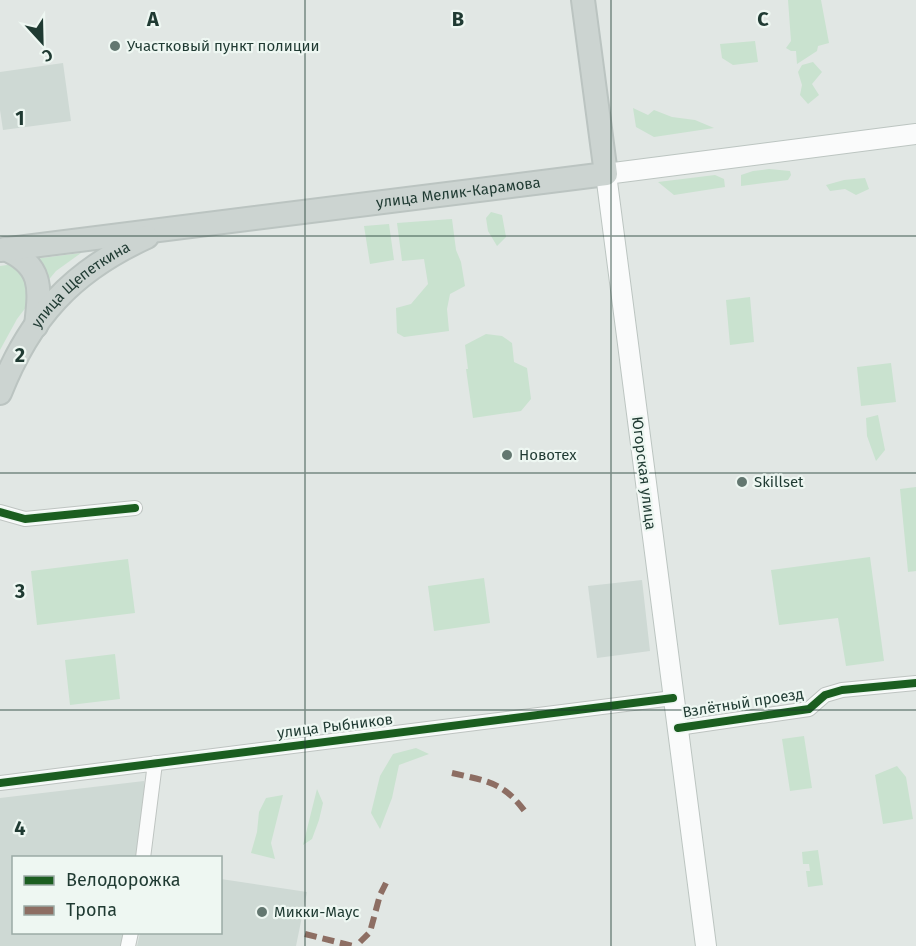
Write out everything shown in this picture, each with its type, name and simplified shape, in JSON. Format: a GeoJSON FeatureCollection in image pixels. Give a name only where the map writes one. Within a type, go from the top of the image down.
{"type":"FeatureCollection","features":[{"type":"Feature","properties":{"kind":"main road","name":"Югорская улица"},"geometry":{"type":"LineString","coordinates":[[583,0],[706,946]]}},
{"type":"Feature","properties":{"kind":"main road","name":"улица Мелик-Карамова"},"geometry":{"type":"LineString","coordinates":[[2,249],[916,134]]}},
{"type":"Feature","properties":{"kind":"main road","name":"улица Щепеткина"},"geometry":{"type":"LineString","coordinates":[[2,384],[36,326],[69,285],[104,258],[165,229]]}},
{"type":"Feature","properties":{"kind":"main road"},"geometry":{"type":"LineString","coordinates":[[2,249],[25,260],[36,275],[39,299],[36,326]]}},
{"type":"Feature","properties":{"kind":"street"},"geometry":{"type":"LineString","coordinates":[[0,512],[25,519],[135,508]]}},
{"type":"Feature","properties":{"kind":"street","name":"Взлётный проезд"},"geometry":{"type":"LineString","coordinates":[[678,728],[809,709],[825,695],[842,690],[916,683]]}},
{"type":"Feature","properties":{"kind":"street","name":"улица Рыбников"},"geometry":{"type":"LineString","coordinates":[[0,783],[674,698]]}},
{"type":"Feature","properties":{"kind":"street"},"geometry":{"type":"LineString","coordinates":[[143,856],[155,763]]}},
{"type":"Feature","properties":{"kind":"shaded area"},"geometry":{"type":"Polygon","coordinates":[[[63,63],[71,121],[3,130],[0,110],[0,72],[63,63]]]}},
{"type":"Feature","properties":{"kind":"shaded area"},"geometry":{"type":"Polygon","coordinates":[[[642,580],[650,651],[597,658],[588,586],[642,580]]]}},
{"type":"Feature","properties":{"kind":"shaded area"},"geometry":{"type":"Polygon","coordinates":[[[144,781],[145,795],[136,856],[12,856],[12,934],[123,934],[121,946],[0,946],[0,798],[144,781]]]}},
{"type":"Feature","properties":{"kind":"shaded area","name":"Микки-Маус"},"geometry":{"type":"Polygon","coordinates":[[[222,879],[307,892],[296,946],[137,946],[140,934],[222,934],[222,879]]]}},
{"type":"Feature","properties":{"kind":"green space"},"geometry":{"type":"Polygon","coordinates":[[[788,0],[821,0],[829,43],[818,46],[817,51],[797,64],[796,51],[786,48],[791,41],[788,0]]]}},
{"type":"Feature","properties":{"kind":"green space"},"geometry":{"type":"Polygon","coordinates":[[[755,41],[758,62],[733,65],[722,58],[720,44],[755,41]]]}},
{"type":"Feature","properties":{"kind":"green space"},"geometry":{"type":"Polygon","coordinates":[[[813,62],[822,72],[812,84],[819,95],[808,104],[800,95],[802,85],[798,72],[802,65],[813,62]]]}},
{"type":"Feature","properties":{"kind":"green space"},"geometry":{"type":"Polygon","coordinates":[[[633,108],[648,115],[654,110],[672,117],[695,120],[714,128],[654,137],[636,127],[633,108]]]}},
{"type":"Feature","properties":{"kind":"green space"},"geometry":{"type":"Polygon","coordinates":[[[769,169],[790,171],[791,175],[788,180],[741,186],[741,175],[769,169]]]}},
{"type":"Feature","properties":{"kind":"green space"},"geometry":{"type":"Polygon","coordinates":[[[715,175],[724,179],[725,187],[674,195],[658,182],[715,175]]]}},
{"type":"Feature","properties":{"kind":"green space"},"geometry":{"type":"Polygon","coordinates":[[[865,178],[869,189],[856,195],[845,189],[830,191],[826,185],[844,180],[865,178]]]}},
{"type":"Feature","properties":{"kind":"green space"},"geometry":{"type":"Polygon","coordinates":[[[491,212],[502,215],[506,237],[497,246],[488,231],[486,218],[491,212]]]}},
{"type":"Feature","properties":{"kind":"green space"},"geometry":{"type":"Polygon","coordinates":[[[452,219],[456,250],[461,262],[465,286],[450,294],[447,309],[449,331],[404,337],[397,333],[396,308],[411,304],[428,284],[424,259],[402,261],[397,223],[452,219]]]}},
{"type":"Feature","properties":{"kind":"green space"},"geometry":{"type":"Polygon","coordinates":[[[389,224],[394,260],[370,264],[364,226],[389,224]]]}},
{"type":"Feature","properties":{"kind":"green space"},"geometry":{"type":"Polygon","coordinates":[[[81,253],[56,271],[46,283],[34,259],[81,253]]]}},
{"type":"Feature","properties":{"kind":"green space"},"geometry":{"type":"Polygon","coordinates":[[[14,264],[28,271],[33,298],[17,319],[0,350],[0,266],[14,264]]]}},
{"type":"Feature","properties":{"kind":"green space"},"geometry":{"type":"Polygon","coordinates":[[[750,297],[754,342],[730,345],[726,300],[750,297]]]}},
{"type":"Feature","properties":{"kind":"green space"},"geometry":{"type":"Polygon","coordinates":[[[486,334],[502,336],[512,343],[514,362],[527,368],[531,399],[521,411],[473,418],[465,345],[486,334]]]}},
{"type":"Feature","properties":{"kind":"green space"},"geometry":{"type":"Polygon","coordinates":[[[891,363],[896,402],[861,406],[857,367],[891,363]]]}},
{"type":"Feature","properties":{"kind":"green space"},"geometry":{"type":"Polygon","coordinates":[[[878,415],[885,450],[876,461],[867,436],[866,418],[878,415]]]}},
{"type":"Feature","properties":{"kind":"green space"},"geometry":{"type":"Polygon","coordinates":[[[916,487],[916,571],[908,572],[900,489],[916,487]]]}},
{"type":"Feature","properties":{"kind":"green space"},"geometry":{"type":"Polygon","coordinates":[[[870,557],[884,661],[846,666],[838,618],[779,625],[771,570],[870,557]]]}},
{"type":"Feature","properties":{"kind":"green space"},"geometry":{"type":"Polygon","coordinates":[[[128,559],[135,613],[37,625],[31,571],[128,559]]]}},
{"type":"Feature","properties":{"kind":"green space"},"geometry":{"type":"Polygon","coordinates":[[[484,578],[490,623],[434,631],[428,586],[484,578]]]}},
{"type":"Feature","properties":{"kind":"green space"},"geometry":{"type":"Polygon","coordinates":[[[115,654],[120,699],[70,705],[65,660],[115,654]]]}},
{"type":"Feature","properties":{"kind":"green space"},"geometry":{"type":"Polygon","coordinates":[[[804,736],[812,788],[790,791],[782,739],[804,736]]]}},
{"type":"Feature","properties":{"kind":"green space"},"geometry":{"type":"Polygon","coordinates":[[[416,748],[429,754],[399,765],[392,798],[380,829],[371,813],[380,776],[393,754],[416,748]]]}},
{"type":"Feature","properties":{"kind":"green space"},"geometry":{"type":"Polygon","coordinates":[[[897,766],[906,777],[913,819],[883,824],[875,775],[897,766]]]}},
{"type":"Feature","properties":{"kind":"green space"},"geometry":{"type":"Polygon","coordinates":[[[317,789],[323,803],[319,820],[312,839],[303,845],[317,789]]]}},
{"type":"Feature","properties":{"kind":"green space"},"geometry":{"type":"Polygon","coordinates":[[[283,795],[271,843],[275,859],[251,853],[257,832],[259,812],[266,798],[283,795]]]}},
{"type":"Feature","properties":{"kind":"green space"},"geometry":{"type":"Polygon","coordinates":[[[818,850],[823,885],[808,887],[806,871],[810,871],[809,864],[803,864],[802,852],[818,850]]]}},
{"type":"Feature","properties":{"kind":"marked path"},"geometry":{"type":"LineString","coordinates":[[452,773],[494,784],[510,795],[526,813]]}},
{"type":"Feature","properties":{"kind":"marked path"},"geometry":{"type":"LineString","coordinates":[[360,942],[370,932],[380,895],[386,883]]}},
{"type":"Feature","properties":{"kind":"marked path"},"geometry":{"type":"LineString","coordinates":[[305,934],[353,946]]}},
{"type":"Feature","properties":{"kind":"cycle path"},"geometry":{"type":"LineString","coordinates":[[0,512],[25,519],[135,508]]}},
{"type":"Feature","properties":{"kind":"cycle path"},"geometry":{"type":"LineString","coordinates":[[678,728],[809,709],[825,695],[842,690],[916,683]]}},
{"type":"Feature","properties":{"kind":"cycle path"},"geometry":{"type":"LineString","coordinates":[[0,783],[673,698]]}},
{"type":"Feature","properties":{"kind":"place","name":"Участковый пункт полиции"},"geometry":{"type":"Point","coordinates":[115,46]}},
{"type":"Feature","properties":{"kind":"place","name":"Новотех"},"geometry":{"type":"Point","coordinates":[507,455]}},
{"type":"Feature","properties":{"kind":"place","name":"Skillset"},"geometry":{"type":"Point","coordinates":[742,482]}},
{"type":"Feature","properties":{"kind":"place","name":"Микки-Маус"},"geometry":{"type":"Point","coordinates":[262,912]}}]}
